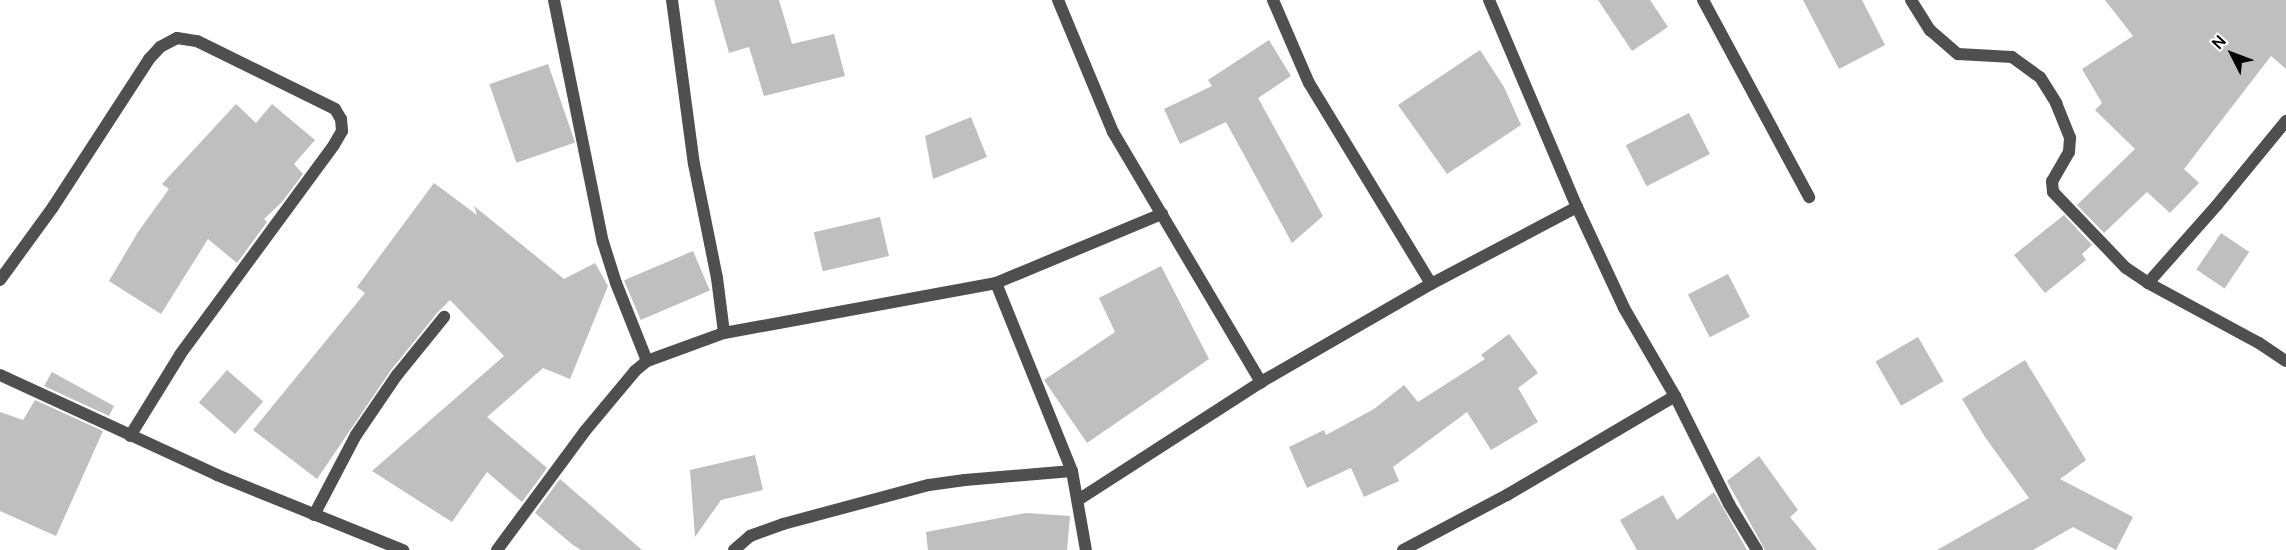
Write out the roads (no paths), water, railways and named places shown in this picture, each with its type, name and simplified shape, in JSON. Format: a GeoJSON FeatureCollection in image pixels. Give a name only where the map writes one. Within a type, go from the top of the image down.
{"type":"FeatureCollection","features":[{"type":"Feature","properties":{"kind":"street"},"geometry":{"type":"LineString","coordinates":[[554,0],[603,242],[616,283],[647,361]]}},
{"type":"Feature","properties":{"kind":"street"},"geometry":{"type":"LineString","coordinates":[[672,0],[694,164],[717,278],[724,333]]}},
{"type":"Feature","properties":{"kind":"street"},"geometry":{"type":"LineString","coordinates":[[1058,0],[1113,132],[1261,382]]}},
{"type":"Feature","properties":{"kind":"street"},"geometry":{"type":"LineString","coordinates":[[1273,0],[1309,83],[1431,284]]}},
{"type":"Feature","properties":{"kind":"street"},"geometry":{"type":"LineString","coordinates":[[1489,0],[1577,207],[1624,308],[1676,396],[1729,504],[1757,550]]}},
{"type":"Feature","properties":{"kind":"street"},"geometry":{"type":"LineString","coordinates":[[1703,0],[1809,197]]}},
{"type":"Feature","properties":{"kind":"street"},"geometry":{"type":"LineString","coordinates":[[1911,0],[1934,34],[1958,54],[2012,57],[2040,77],[2056,102],[2070,138],[2069,152],[2052,181],[2053,192],[2126,267],[2148,283],[2259,343],[2286,361]]}},
{"type":"Feature","properties":{"kind":"street"},"geometry":{"type":"LineString","coordinates":[[0,280],[53,207],[149,60],[160,47],[177,38],[197,42],[335,109],[342,119],[342,130],[334,145],[180,355],[130,436]]}},
{"type":"Feature","properties":{"kind":"street"},"geometry":{"type":"LineString","coordinates":[[2148,283],[2286,121]]}},
{"type":"Feature","properties":{"kind":"street"},"geometry":{"type":"LineString","coordinates":[[1078,500],[1261,382],[1431,284],[1577,207]]}},
{"type":"Feature","properties":{"kind":"street"},"geometry":{"type":"LineString","coordinates":[[497,550],[585,430],[635,370],[647,361],[724,333],[996,283],[1162,214]]}},
{"type":"Feature","properties":{"kind":"street"},"geometry":{"type":"LineString","coordinates":[[996,283],[1072,471],[1086,550]]}},
{"type":"Feature","properties":{"kind":"street"},"geometry":{"type":"LineString","coordinates":[[314,514],[356,435],[398,375],[444,317]]}},
{"type":"Feature","properties":{"kind":"street"},"geometry":{"type":"LineString","coordinates":[[0,375],[130,436],[403,550]]}},
{"type":"Feature","properties":{"kind":"street"},"geometry":{"type":"LineString","coordinates":[[1403,550],[1508,495],[1676,396]]}},
{"type":"Feature","properties":{"kind":"street"},"geometry":{"type":"LineString","coordinates":[[734,550],[750,536],[783,524],[930,485],[1072,471]]}}]}
